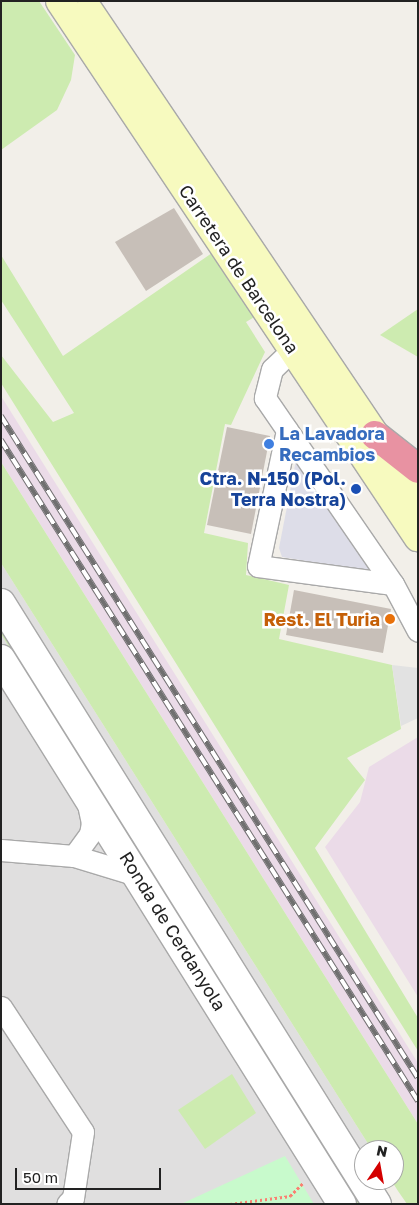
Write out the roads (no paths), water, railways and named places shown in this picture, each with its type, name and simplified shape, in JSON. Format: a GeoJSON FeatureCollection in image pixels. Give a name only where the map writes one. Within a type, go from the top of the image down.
{"type":"FeatureCollection","features":[{"type":"Feature","properties":{"kind":"highway"},"geometry":{"type":"LineString","coordinates":[[376,435],[418,469]]}},
{"type":"Feature","properties":{"kind":"main road","name":"Carretera de Barcelona"},"geometry":{"type":"LineString","coordinates":[[60,1],[418,537]]}},
{"type":"Feature","properties":{"kind":"main road","name":"Carretera de Barcelona"},"geometry":{"type":"LineString","coordinates":[[81,1],[173,133],[418,499]]}},
{"type":"Feature","properties":{"kind":"main road"},"geometry":{"type":"LineString","coordinates":[[81,1],[109,58],[114,84],[134,93],[151,117],[173,133]]}},
{"type":"Feature","properties":{"kind":"main road"},"geometry":{"type":"LineString","coordinates":[[381,481],[418,519]]}},
{"type":"Feature","properties":{"kind":"street"},"geometry":{"type":"LineString","coordinates":[[293,350],[272,369],[265,398],[393,584],[418,631]]}},
{"type":"Feature","properties":{"kind":"street"},"geometry":{"type":"LineString","coordinates":[[287,430],[258,566],[393,584]]}},
{"type":"Feature","properties":{"kind":"street","name":"Ronda de Cerdanyola"},"geometry":{"type":"LineString","coordinates":[[1,604],[377,1204]]}},
{"type":"Feature","properties":{"kind":"street","name":"Ronda de Cerdanyola"},"geometry":{"type":"LineString","coordinates":[[1,659],[342,1204]]}},
{"type":"Feature","properties":{"kind":"street"},"geometry":{"type":"LineString","coordinates":[[74,856],[85,844],[92,823],[84,792]]}},
{"type":"Feature","properties":{"kind":"street"},"geometry":{"type":"LineString","coordinates":[[1,850],[74,856],[137,875]]}},
{"type":"Feature","properties":{"kind":"street"},"geometry":{"type":"LineString","coordinates":[[2,1010],[83,1132],[73,1202]]}},
{"type":"Feature","properties":{"kind":"street","name":"Ronda de Cerdanyola"},"geometry":{"type":"LineString","coordinates":[[279,1047],[306,1072],[354,1147]]}},
{"type":"Feature","properties":{"kind":"street"},"geometry":{"type":"LineString","coordinates":[[381,1190],[390,1204]]}},
{"type":"Feature","properties":{"kind":"railway"},"geometry":{"type":"LineString","coordinates":[[1,416],[418,1078]]}},
{"type":"Feature","properties":{"kind":"railway"},"geometry":{"type":"LineString","coordinates":[[1,440],[418,1101]]}},
{"type":"Feature","properties":{"kind":"place","name":"La Lavadora Recambios"},"geometry":{"type":"Point","coordinates":[269,444]}},
{"type":"Feature","properties":{"kind":"place","name":"Ctra. N-150 (Pol. Terra Nostra)"},"geometry":{"type":"Point","coordinates":[356,489]}},
{"type":"Feature","properties":{"kind":"place","name":"Rest. El Turia"},"geometry":{"type":"Point","coordinates":[390,619]}}]}
